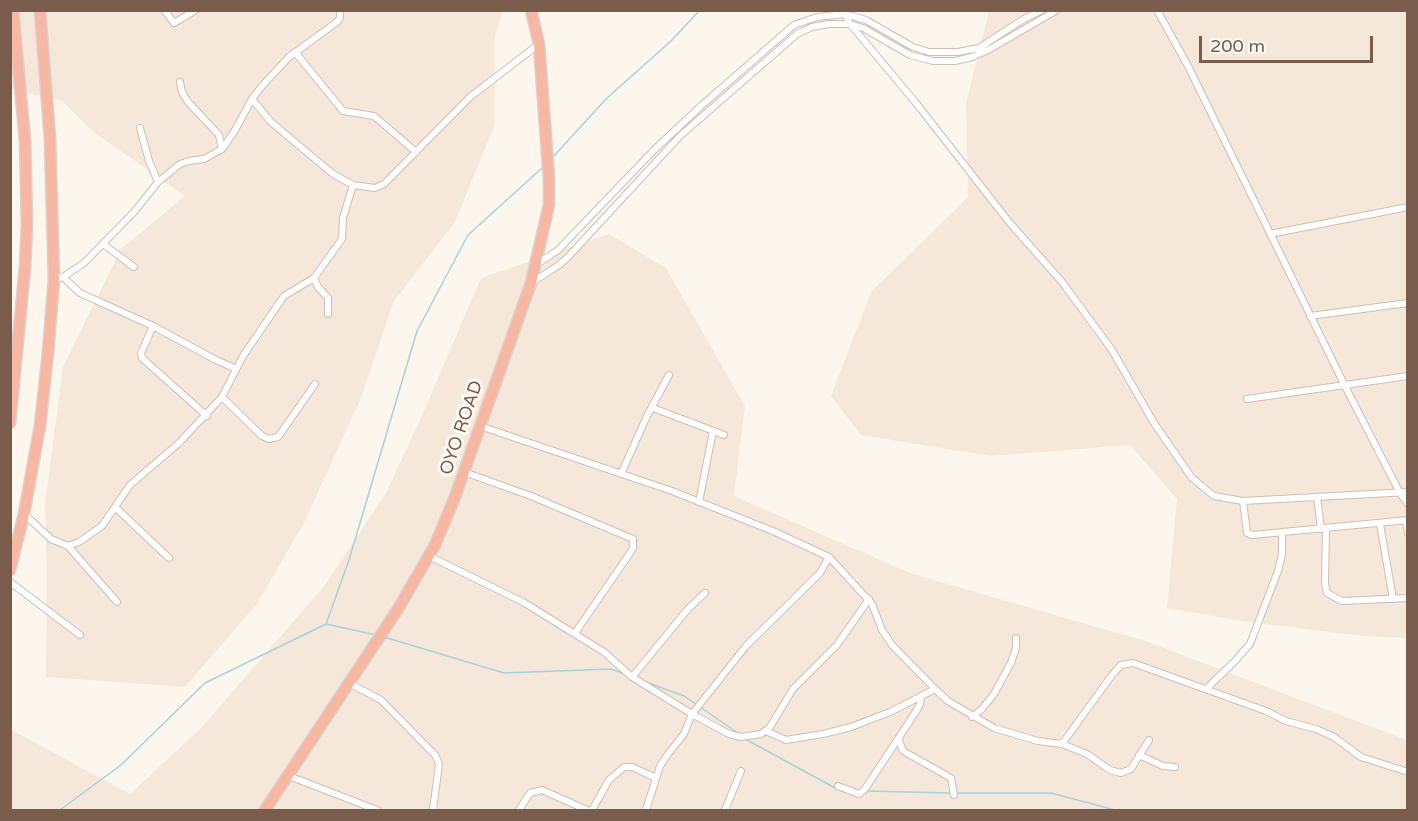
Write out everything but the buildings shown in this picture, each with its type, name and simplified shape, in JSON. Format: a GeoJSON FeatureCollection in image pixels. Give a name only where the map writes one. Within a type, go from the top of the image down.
{"type":"FeatureCollection","features":[{"type":"Feature","properties":{"kind":"highway"},"geometry":{"type":"LineString","coordinates":[[10,423],[27,224],[25,140],[13,10]]}},
{"type":"Feature","properties":{"kind":"highway","name":"OYO ROAD"},"geometry":{"type":"LineString","coordinates":[[265,810],[398,609],[429,556],[464,472],[531,283],[549,196],[539,44],[531,10]]}},
{"type":"Feature","properties":{"kind":"highway"},"geometry":{"type":"LineString","coordinates":[[10,570],[24,514],[40,426],[59,278],[43,12]]}},
{"type":"Feature","properties":{"kind":"street"},"geometry":{"type":"LineString","coordinates":[[164,10],[174,23],[196,10]]}},
{"type":"Feature","properties":{"kind":"street"},"geometry":{"type":"LineString","coordinates":[[236,369],[153,326],[80,293],[59,278],[78,268],[135,211],[158,183],[180,164],[204,159],[222,149],[252,99],[295,52],[337,22],[340,18],[340,10]]}},
{"type":"Feature","properties":{"kind":"street"},"geometry":{"type":"LineString","coordinates":[[536,265],[558,250],[654,150],[787,30],[818,17],[845,14],[866,20],[913,47],[929,52],[958,52],[979,48],[1042,10]]}},
{"type":"Feature","properties":{"kind":"street"},"geometry":{"type":"LineString","coordinates":[[531,283],[559,266],[680,136],[797,34],[812,27],[850,24],[863,28],[910,55],[933,61],[955,61],[990,49],[1057,10]]}},
{"type":"Feature","properties":{"kind":"street"},"geometry":{"type":"LineString","coordinates":[[1157,10],[1189,68],[1310,316],[1407,504]]}},
{"type":"Feature","properties":{"kind":"street"},"geometry":{"type":"LineString","coordinates":[[845,14],[850,24],[916,103],[1009,222],[1062,282],[1112,350],[1154,423],[1192,478],[1214,496],[1243,501],[1407,492]]}},
{"type":"Feature","properties":{"kind":"street"},"geometry":{"type":"LineString","coordinates":[[252,99],[271,122],[333,174],[353,184],[375,188],[384,184],[470,98],[539,44]]}},
{"type":"Feature","properties":{"kind":"street"},"geometry":{"type":"LineString","coordinates":[[295,52],[344,111],[374,116],[416,152]]}},
{"type":"Feature","properties":{"kind":"street"},"geometry":{"type":"LineString","coordinates":[[180,82],[182,93],[188,102],[219,135],[222,149]]}},
{"type":"Feature","properties":{"kind":"street"},"geometry":{"type":"LineString","coordinates":[[141,128],[148,162],[158,183]]}},
{"type":"Feature","properties":{"kind":"street"},"geometry":{"type":"LineString","coordinates":[[68,546],[79,542],[102,526],[130,485],[179,443],[207,416],[222,397],[236,369],[284,296],[314,278],[342,239],[343,218],[353,184]]}},
{"type":"Feature","properties":{"kind":"street"},"geometry":{"type":"LineString","coordinates":[[1270,234],[1407,207]]}},
{"type":"Feature","properties":{"kind":"street"},"geometry":{"type":"LineString","coordinates":[[103,244],[134,267]]}},
{"type":"Feature","properties":{"kind":"street"},"geometry":{"type":"LineString","coordinates":[[314,278],[318,287],[328,298],[328,314]]}},
{"type":"Feature","properties":{"kind":"street"},"geometry":{"type":"LineString","coordinates":[[1310,316],[1407,303]]}},
{"type":"Feature","properties":{"kind":"street"},"geometry":{"type":"LineString","coordinates":[[153,326],[141,353],[142,358],[207,416]]}},
{"type":"Feature","properties":{"kind":"street"},"geometry":{"type":"LineString","coordinates":[[621,474],[669,375]]}},
{"type":"Feature","properties":{"kind":"street"},"geometry":{"type":"LineString","coordinates":[[1247,399],[1407,376]]}},
{"type":"Feature","properties":{"kind":"street"},"geometry":{"type":"LineString","coordinates":[[222,397],[262,436],[269,439],[278,436],[315,384]]}},
{"type":"Feature","properties":{"kind":"street"},"geometry":{"type":"LineString","coordinates":[[653,408],[724,435]]}},
{"type":"Feature","properties":{"kind":"street"},"geometry":{"type":"LineString","coordinates":[[480,426],[699,502],[773,531],[829,557],[869,599],[877,612],[882,630],[892,645],[948,701],[994,728],[1038,741],[1062,744],[1087,754],[1115,773],[1125,773],[1131,769],[1149,740]]}},
{"type":"Feature","properties":{"kind":"street"},"geometry":{"type":"LineString","coordinates":[[699,502],[713,431]]}},
{"type":"Feature","properties":{"kind":"street"},"geometry":{"type":"LineString","coordinates":[[464,472],[531,496],[633,539],[633,548],[575,633]]}},
{"type":"Feature","properties":{"kind":"street"},"geometry":{"type":"LineString","coordinates":[[1317,497],[1324,529],[1327,592],[1342,601],[1407,598]]}},
{"type":"Feature","properties":{"kind":"street"},"geometry":{"type":"LineString","coordinates":[[1243,501],[1247,533],[1252,535],[1406,520],[1407,533]]}},
{"type":"Feature","properties":{"kind":"street"},"geometry":{"type":"LineString","coordinates":[[114,507],[169,558]]}},
{"type":"Feature","properties":{"kind":"street"},"geometry":{"type":"LineString","coordinates":[[24,514],[51,539],[68,546],[117,602]]}},
{"type":"Feature","properties":{"kind":"street"},"geometry":{"type":"LineString","coordinates":[[1380,524],[1393,599]]}},
{"type":"Feature","properties":{"kind":"street"},"geometry":{"type":"LineString","coordinates":[[1206,689],[1250,644],[1278,571],[1282,554],[1282,533]]}},
{"type":"Feature","properties":{"kind":"street"},"geometry":{"type":"LineString","coordinates":[[429,556],[523,602],[604,652],[632,677],[729,734],[741,737],[766,731],[793,689],[837,645],[869,599]]}},
{"type":"Feature","properties":{"kind":"street"},"geometry":{"type":"LineString","coordinates":[[646,810],[656,778],[668,754],[684,734],[700,703],[746,646],[820,573],[829,557]]}},
{"type":"Feature","properties":{"kind":"street"},"geometry":{"type":"LineString","coordinates":[[10,582],[81,635]]}},
{"type":"Feature","properties":{"kind":"street"},"geometry":{"type":"LineString","coordinates":[[632,677],[705,593]]}},
{"type":"Feature","properties":{"kind":"street"},"geometry":{"type":"LineString","coordinates":[[972,717],[994,694],[1011,663],[1016,648],[1016,638]]}},
{"type":"Feature","properties":{"kind":"street"},"geometry":{"type":"LineString","coordinates":[[1062,744],[1112,675],[1125,664],[1149,668],[1266,711],[1286,721],[1316,729],[1334,737],[1361,757],[1407,772]]}},
{"type":"Feature","properties":{"kind":"street"},"geometry":{"type":"LineString","coordinates":[[349,683],[381,700],[435,755],[439,764],[433,810]]}},
{"type":"Feature","properties":{"kind":"street"},"geometry":{"type":"LineString","coordinates":[[766,731],[786,740],[823,734],[851,727],[890,712],[935,689]]}},
{"type":"Feature","properties":{"kind":"street"},"geometry":{"type":"LineString","coordinates":[[838,786],[856,794],[862,793],[920,704],[921,696]]}},
{"type":"Feature","properties":{"kind":"street"},"geometry":{"type":"LineString","coordinates":[[898,740],[903,752],[951,778],[954,795]]}},
{"type":"Feature","properties":{"kind":"street"},"geometry":{"type":"LineString","coordinates":[[1139,755],[1163,766],[1175,767]]}},
{"type":"Feature","properties":{"kind":"street"},"geometry":{"type":"LineString","coordinates":[[592,810],[609,780],[624,767],[632,767],[656,778]]}},
{"type":"Feature","properties":{"kind":"street"},"geometry":{"type":"LineString","coordinates":[[725,810],[741,771]]}},
{"type":"Feature","properties":{"kind":"street"},"geometry":{"type":"LineString","coordinates":[[288,776],[377,810]]}},
{"type":"Feature","properties":{"kind":"street"},"geometry":{"type":"LineString","coordinates":[[519,810],[530,793],[542,790],[587,810]]}},
{"type":"Feature","properties":{"kind":"shaded area"},"geometry":{"type":"Polygon","coordinates":[[[11,11],[502,11],[495,37],[495,124],[455,222],[394,301],[361,398],[304,523],[257,604],[185,687],[46,677],[45,504],[63,367],[121,249],[185,196],[92,131],[62,101],[11,89],[11,11]]]}},
{"type":"Feature","properties":{"kind":"shaded area"},"geometry":{"type":"Polygon","coordinates":[[[989,11],[1407,11],[1407,638],[1361,636],[1241,621],[1167,608],[1177,499],[1130,445],[990,456],[861,435],[831,396],[871,292],[968,197],[966,104],[989,11]]]}},
{"type":"Feature","properties":{"kind":"shaded area"},"geometry":{"type":"Polygon","coordinates":[[[609,234],[666,268],[745,406],[734,496],[910,573],[1145,641],[1407,740],[1407,810],[11,810],[10,729],[130,794],[202,727],[325,585],[386,493],[481,278],[609,234]]]}},
{"type":"Feature","properties":{"kind":"waterway"},"geometry":{"type":"LineString","coordinates":[[552,158],[607,98],[671,41],[700,10]]}},
{"type":"Feature","properties":{"kind":"waterway"},"geometry":{"type":"LineString","coordinates":[[60,810],[121,765],[205,683],[326,624],[349,560],[417,331],[468,235],[542,168]]}},
{"type":"Feature","properties":{"kind":"waterway"},"geometry":{"type":"LineString","coordinates":[[326,624],[376,635]]}},
{"type":"Feature","properties":{"kind":"waterway"},"geometry":{"type":"LineString","coordinates":[[384,637],[504,673],[611,669],[625,674]]}},
{"type":"Feature","properties":{"kind":"waterway"},"geometry":{"type":"LineString","coordinates":[[646,682],[684,696],[696,704]]}},
{"type":"Feature","properties":{"kind":"waterway"},"geometry":{"type":"LineString","coordinates":[[700,707],[738,733]]}},
{"type":"Feature","properties":{"kind":"waterway"},"geometry":{"type":"LineString","coordinates":[[747,740],[837,789]]}},
{"type":"Feature","properties":{"kind":"waterway"},"geometry":{"type":"LineString","coordinates":[[866,791],[951,793]]}},
{"type":"Feature","properties":{"kind":"waterway"},"geometry":{"type":"LineString","coordinates":[[956,793],[1051,793],[1115,810]]}}]}
